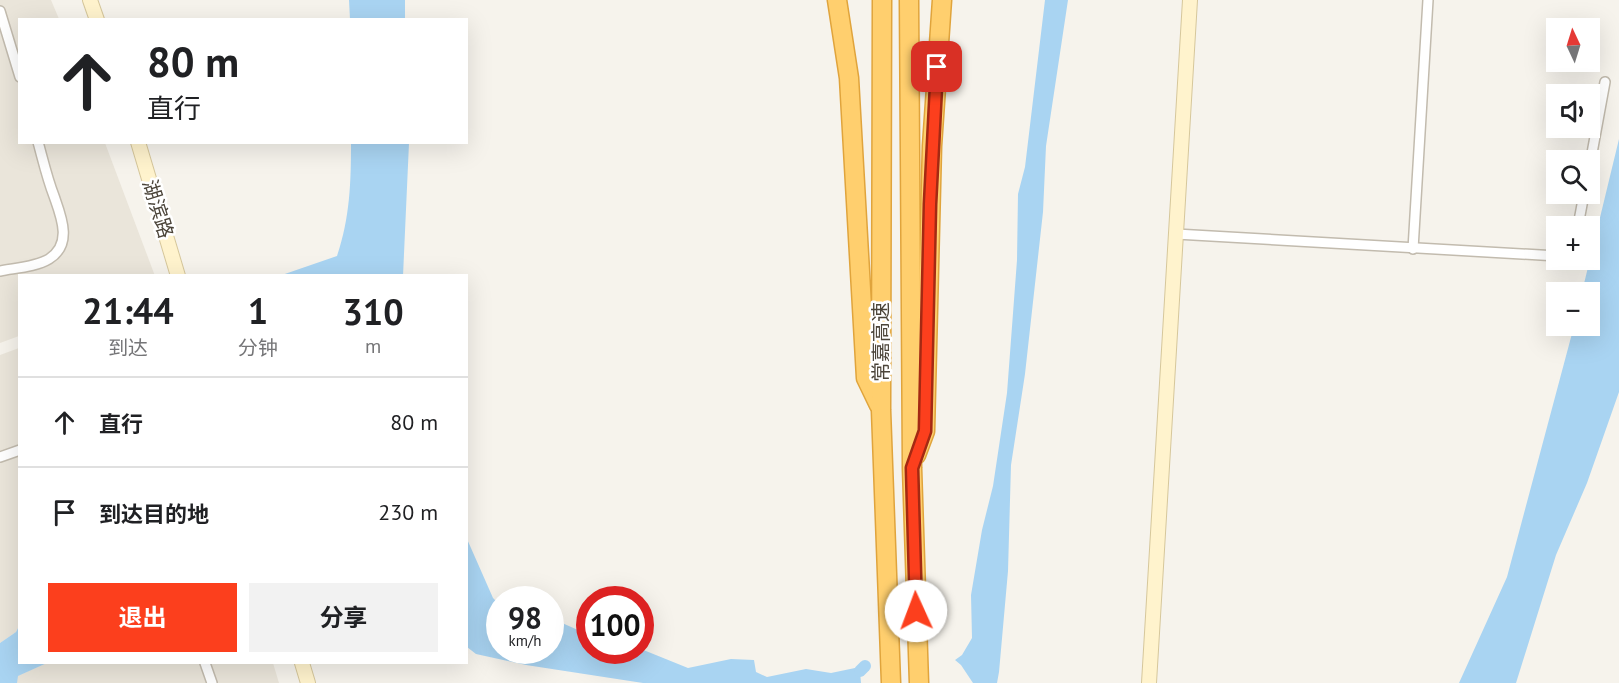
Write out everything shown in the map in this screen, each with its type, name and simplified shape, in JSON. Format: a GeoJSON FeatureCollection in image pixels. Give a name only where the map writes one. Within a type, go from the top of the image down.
{"type":"FeatureCollection","features":[{"type":"Feature","properties":{"kind":"highway"},"geometry":{"type":"LineString","coordinates":[[837,0],[849,78],[866,378],[881,410]]}},
{"type":"Feature","properties":{"kind":"highway","name":"常嘉高速"},"geometry":{"type":"LineString","coordinates":[[882,0],[881,410],[891,683]]}},
{"type":"Feature","properties":{"kind":"highway","name":"常嘉高速"},"geometry":{"type":"LineString","coordinates":[[909,0],[908,69],[912,144],[912,468],[919,683]]}},
{"type":"Feature","properties":{"kind":"highway"},"geometry":{"type":"LineString","coordinates":[[912,468],[925,431],[932,147],[942,0]]}},
{"type":"Feature","properties":{"kind":"street"},"geometry":{"type":"LineString","coordinates":[[90,0],[96,18]]}},
{"type":"Feature","properties":{"kind":"street"},"geometry":{"type":"LineString","coordinates":[[1149,683],[1190,0]]}},
{"type":"Feature","properties":{"kind":"street"},"geometry":{"type":"LineString","coordinates":[[1413,249],[1428,0]]}},
{"type":"Feature","properties":{"kind":"street"},"geometry":{"type":"LineString","coordinates":[[0,11],[18,70]]}},
{"type":"Feature","properties":{"kind":"street"},"geometry":{"type":"LineString","coordinates":[[1593,150],[1605,82]]}},
{"type":"Feature","properties":{"kind":"street"},"geometry":{"type":"LineString","coordinates":[[0,271],[48,259],[62,242],[64,230],[62,213],[54,197],[40,144]]}},
{"type":"Feature","properties":{"kind":"street","name":"湖滨路"},"geometry":{"type":"LineString","coordinates":[[139,144],[177,274]]}},
{"type":"Feature","properties":{"kind":"street"},"geometry":{"type":"LineString","coordinates":[[1176,234],[1546,255]]}},
{"type":"Feature","properties":{"kind":"street"},"geometry":{"type":"LineString","coordinates":[[0,457],[18,451]]}},
{"type":"Feature","properties":{"kind":"street"},"geometry":{"type":"LineString","coordinates":[[205,664],[212,683]]}},
{"type":"Feature","properties":{"kind":"street"},"geometry":{"type":"LineString","coordinates":[[302,664],[308,683]]}},
{"type":"Feature","properties":{"kind":"shaded area"},"geometry":{"type":"Polygon","coordinates":[[[0,0],[51,0],[59,18],[18,18],[18,144],[105,144],[154,274],[18,274],[18,336],[0,343],[0,0]]]}},
{"type":"Feature","properties":{"kind":"shaded area"},"geometry":{"type":"Polygon","coordinates":[[[18,348],[18,628],[0,643],[0,355],[18,348]]]}},
{"type":"Feature","properties":{"kind":"shaded area"},"geometry":{"type":"Polygon","coordinates":[[[45,664],[273,664],[279,683],[17,683],[17,676],[45,664]]]}},
{"type":"Feature","properties":{"kind":"water"},"geometry":{"type":"Polygon","coordinates":[[[349,0],[405,0],[405,18],[350,18],[349,0]]]}},
{"type":"Feature","properties":{"kind":"water"},"geometry":{"type":"Polygon","coordinates":[[[1045,0],[1068,0],[1046,146],[1043,212],[1025,374],[1011,465],[1008,571],[999,672],[997,683],[973,683],[955,660],[962,655],[972,638],[971,595],[982,530],[993,486],[1007,393],[1017,260],[1018,194],[1025,167],[1045,0]]]}},
{"type":"Feature","properties":{"kind":"water"},"geometry":{"type":"Polygon","coordinates":[[[1619,139],[1619,392],[1587,483],[1556,555],[1516,683],[1459,683],[1507,577],[1571,336],[1600,336],[1600,282],[1584,282],[1587,270],[1600,270],[1600,218],[1619,139]]]}},
{"type":"Feature","properties":{"kind":"water"},"geometry":{"type":"Polygon","coordinates":[[[351,144],[409,144],[403,274],[285,274],[337,256],[345,228],[351,172],[351,144]]]}},
{"type":"Feature","properties":{"kind":"water"},"geometry":{"type":"Polygon","coordinates":[[[468,541],[488,586],[486,656],[476,654],[468,648],[468,541]]]}},
{"type":"Feature","properties":{"kind":"water"},"geometry":{"type":"Polygon","coordinates":[[[564,624],[576,629],[576,664],[654,664],[654,654],[688,668],[731,659],[754,660],[756,672],[767,677],[806,669],[831,673],[855,668],[860,671],[861,683],[643,683],[521,664],[564,664],[564,624]]]}},
{"type":"Feature","properties":{"kind":"water"},"geometry":{"type":"Polygon","coordinates":[[[18,628],[18,664],[45,664],[18,676],[17,683],[0,683],[0,643],[18,628]]]}},
{"type":"Feature","properties":{"kind":"waterway"},"geometry":{"type":"LineString","coordinates":[[860,671],[865,666]]}},
{"type":"Feature","properties":{"kind":"route"},"geometry":{"type":"LineString","coordinates":[[916,611],[912,468],[925,431],[930,204],[937,67]]}}]}
